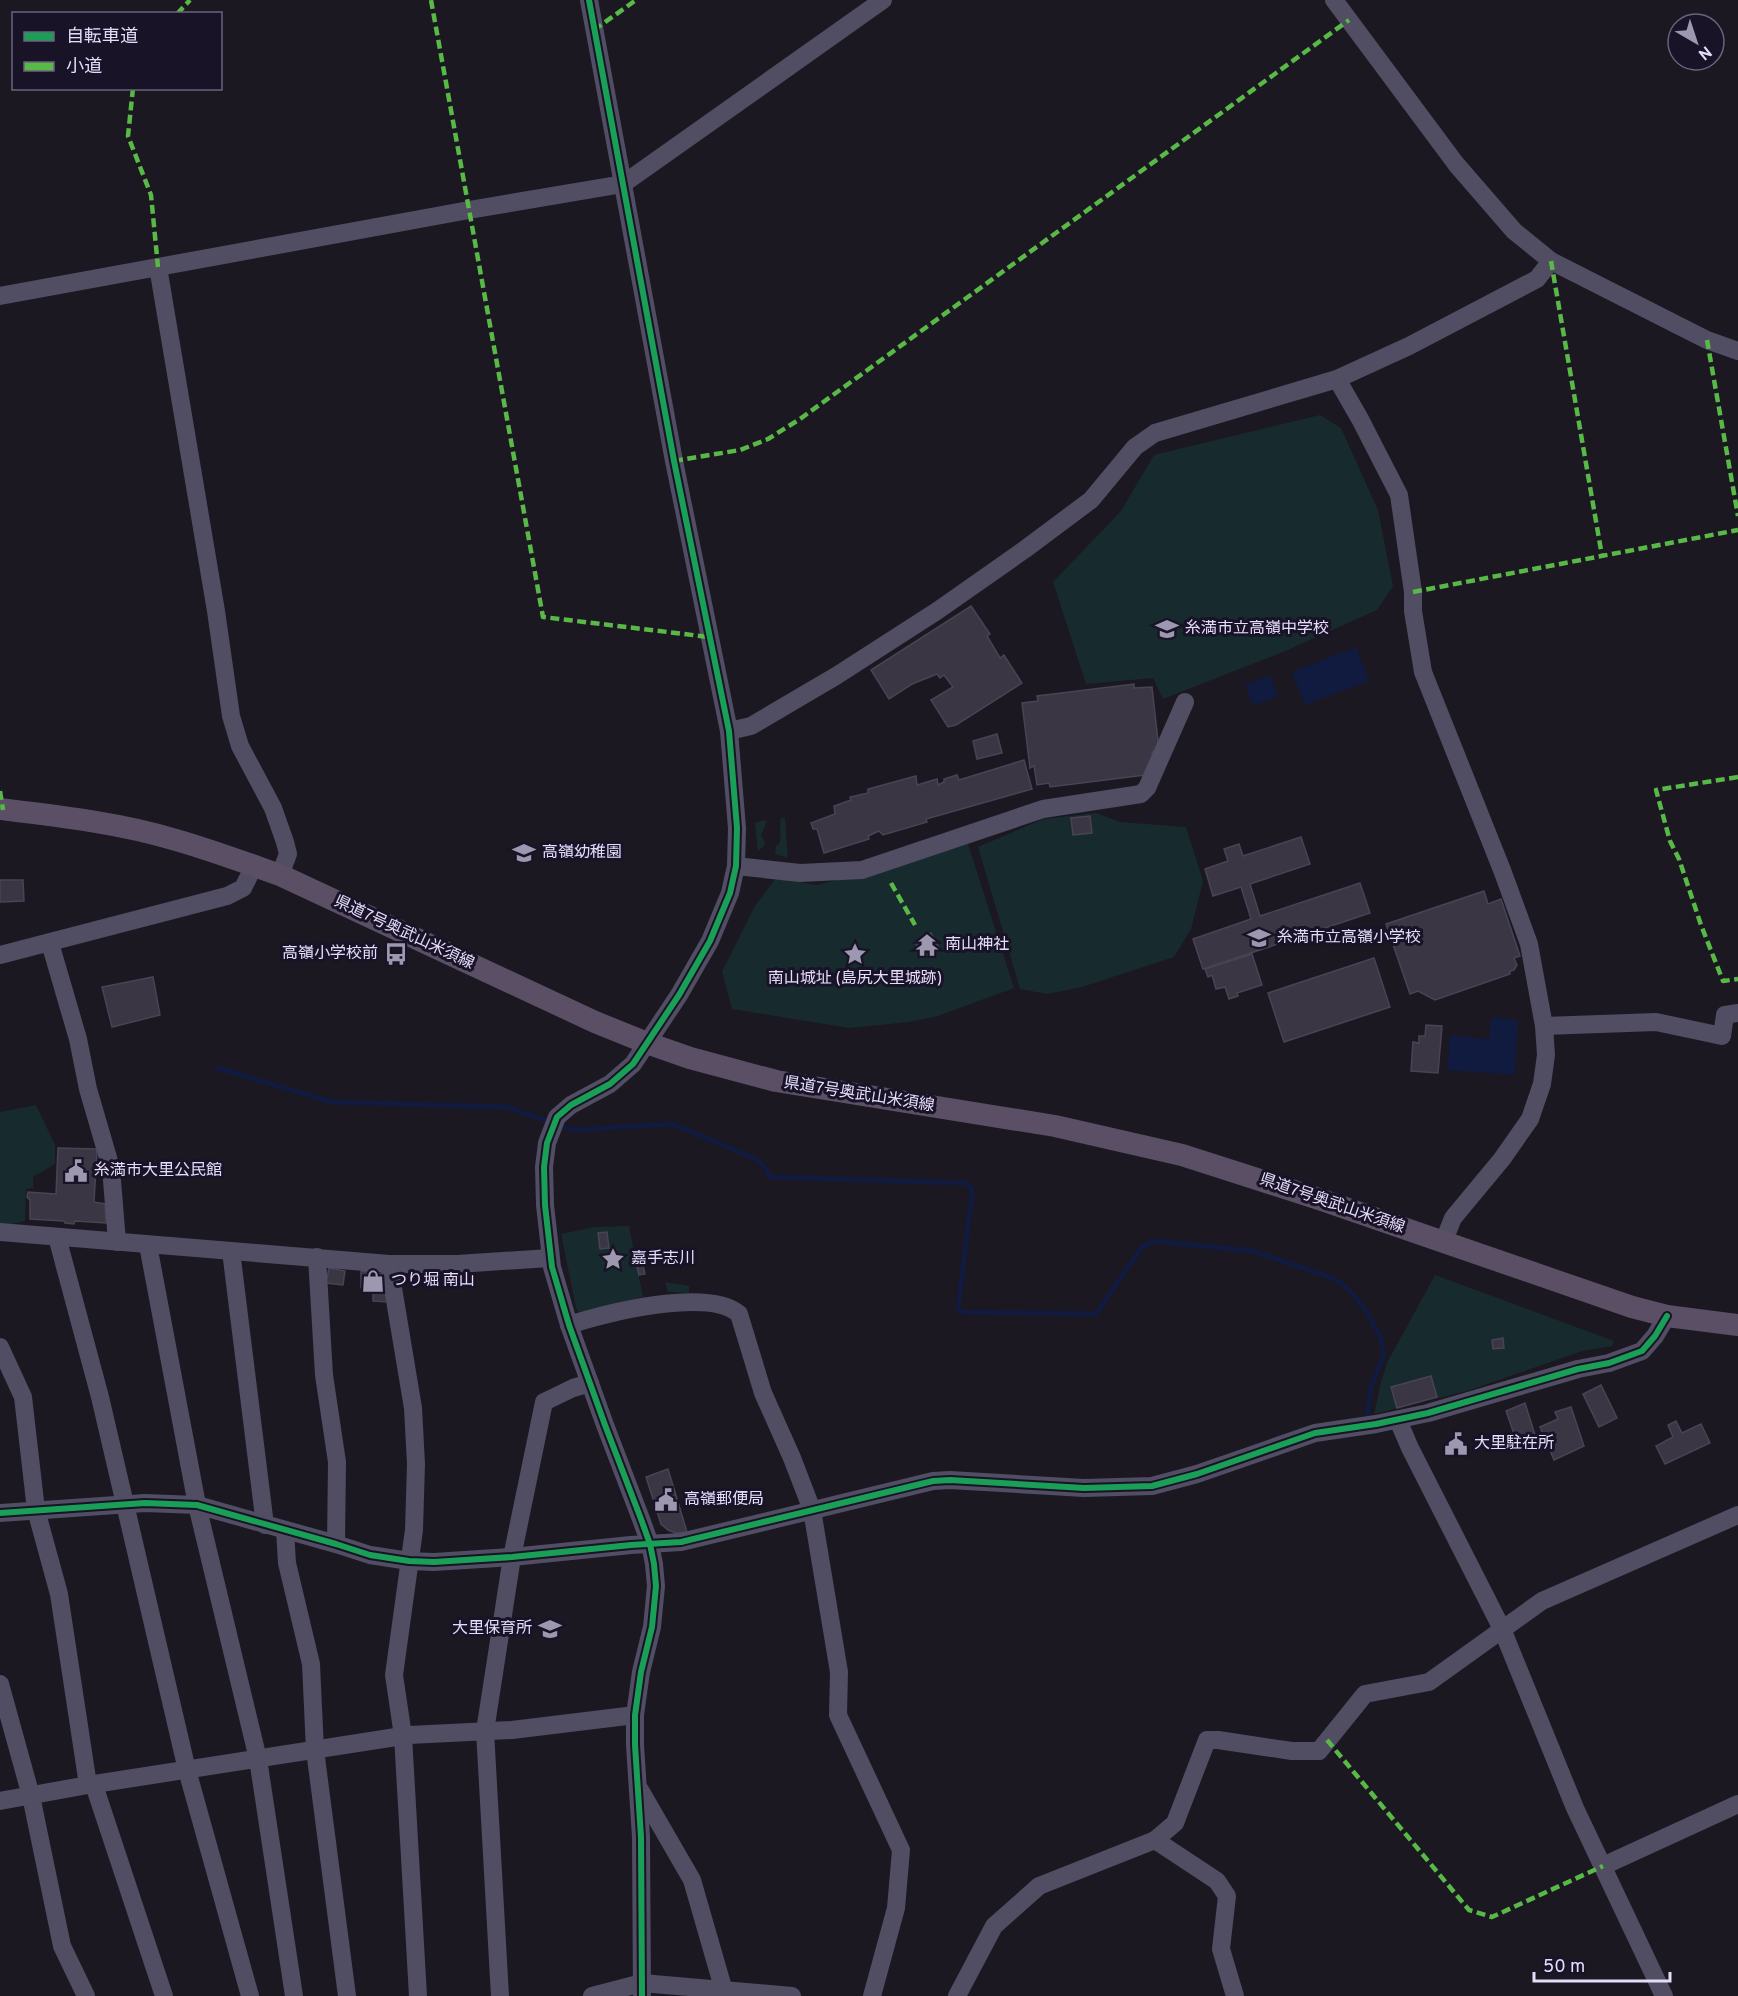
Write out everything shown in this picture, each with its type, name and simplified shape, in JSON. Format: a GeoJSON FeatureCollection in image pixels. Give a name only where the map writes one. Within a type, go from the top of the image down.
{"type":"FeatureCollection","features":[{"type":"Feature","properties":{"kind":"main road","name":"県道7号奥武山米須線"},"geometry":{"type":"LineString","coordinates":[[0,809],[80,820],[175,839],[280,875],[595,1022],[647,1043],[704,1062],[776,1082],[1054,1126],[1173,1153],[1235,1171],[1585,1292],[1667,1316],[1738,1325]]}},
{"type":"Feature","properties":{"kind":"street"},"geometry":{"type":"LineString","coordinates":[[589,0],[672,450],[729,731],[737,828],[736,866],[730,893],[710,941],[679,995],[633,1064],[610,1084],[571,1105],[557,1118],[547,1143],[544,1167],[550,1258],[569,1325],[650,1544],[656,1586],[654,1610],[639,1682],[635,1715],[641,1837],[642,1989]]}},
{"type":"Feature","properties":{"kind":"street"},"geometry":{"type":"LineString","coordinates":[[0,296],[623,184],[883,0]]}},
{"type":"Feature","properties":{"kind":"street"},"geometry":{"type":"LineString","coordinates":[[1334,0],[1456,164],[1514,231],[1551,261],[1707,340],[1738,351]]}},
{"type":"Feature","properties":{"kind":"street"},"geometry":{"type":"LineString","coordinates":[[729,731],[751,726],[836,676],[937,611],[1091,500],[1135,447],[1155,433],[1336,379],[1409,346],[1537,279],[1551,261]]}},
{"type":"Feature","properties":{"kind":"street"},"geometry":{"type":"LineString","coordinates":[[158,267],[216,611],[231,716],[240,746],[273,808],[285,842],[288,854],[280,875]]}},
{"type":"Feature","properties":{"kind":"street"},"geometry":{"type":"LineString","coordinates":[[1336,379],[1360,419],[1399,495],[1423,672],[1529,944],[1544,1026],[1546,1055],[1542,1084],[1530,1119],[1502,1159],[1453,1218],[1443,1242]]}},
{"type":"Feature","properties":{"kind":"street"},"geometry":{"type":"LineString","coordinates":[[736,866],[800,873],[862,870],[1043,809],[1142,794],[1147,788],[1185,702]]}},
{"type":"Feature","properties":{"kind":"street"},"geometry":{"type":"LineString","coordinates":[[0,955],[227,896],[243,888],[254,866]]}},
{"type":"Feature","properties":{"kind":"street"},"geometry":{"type":"LineString","coordinates":[[50,943],[78,1039],[88,1089],[111,1168],[117,1242]]}},
{"type":"Feature","properties":{"kind":"street"},"geometry":{"type":"LineString","coordinates":[[1544,1026],[1656,1022],[1722,1036],[1725,1015],[1738,1013]]}},
{"type":"Feature","properties":{"kind":"street"},"geometry":{"type":"LineString","coordinates":[[0,1232],[389,1264],[457,1264],[550,1258]]}},
{"type":"Feature","properties":{"kind":"street"},"geometry":{"type":"LineString","coordinates":[[57,1237],[100,1398],[187,1770],[250,1996]]}},
{"type":"Feature","properties":{"kind":"street"},"geometry":{"type":"LineString","coordinates":[[148,1245],[197,1505],[258,1759],[294,1996]]}},
{"type":"Feature","properties":{"kind":"street"},"geometry":{"type":"LineString","coordinates":[[231,1251],[265,1525]]}},
{"type":"Feature","properties":{"kind":"street"},"geometry":{"type":"LineString","coordinates":[[317,1257],[324,1375],[337,1461],[336,1544]]}},
{"type":"Feature","properties":{"kind":"street"},"geometry":{"type":"LineString","coordinates":[[389,1264],[413,1408],[416,1464],[414,1530],[394,1676],[403,1736],[418,1996]]}},
{"type":"Feature","properties":{"kind":"street"},"geometry":{"type":"LineString","coordinates":[[569,1325],[657,1304],[700,1303],[723,1306],[739,1314],[763,1393],[812,1509],[839,1672],[838,1715],[901,1850],[896,1908],[872,1996]]}},
{"type":"Feature","properties":{"kind":"street"},"geometry":{"type":"LineString","coordinates":[[0,1513],[125,1504],[197,1505],[370,1555],[409,1561],[434,1562],[512,1557],[681,1542],[933,1481],[1084,1488],[1152,1486],[1197,1474],[1315,1433],[1398,1420],[1578,1369],[1609,1364],[1642,1351],[1667,1316]]}},
{"type":"Feature","properties":{"kind":"street"},"geometry":{"type":"LineString","coordinates":[[0,1347],[23,1397],[36,1510],[59,1594],[91,1785],[164,1996]]}},
{"type":"Feature","properties":{"kind":"street"},"geometry":{"type":"LineString","coordinates":[[500,1996],[485,1731],[512,1557],[544,1402],[573,1388],[590,1383]]}},
{"type":"Feature","properties":{"kind":"street"},"geometry":{"type":"LineString","coordinates":[[1398,1420],[1502,1629],[1575,1808],[1664,1996]]}},
{"type":"Feature","properties":{"kind":"street"},"geometry":{"type":"LineString","coordinates":[[957,1996],[994,1926],[1039,1886],[1155,1840],[1175,1823],[1207,1740],[1292,1751],[1319,1751],[1365,1694],[1429,1682],[1542,1601],[1738,1515]]}},
{"type":"Feature","properties":{"kind":"street"},"geometry":{"type":"LineString","coordinates":[[285,1530],[287,1563],[311,1664],[315,1750],[347,1996]]}},
{"type":"Feature","properties":{"kind":"street"},"geometry":{"type":"LineString","coordinates":[[0,1684],[31,1796],[62,1946],[86,1996]]}},
{"type":"Feature","properties":{"kind":"street"},"geometry":{"type":"LineString","coordinates":[[0,1801],[403,1736],[485,1731],[635,1715]]}},
{"type":"Feature","properties":{"kind":"street"},"geometry":{"type":"LineString","coordinates":[[637,1786],[692,1880],[723,1994]]}},
{"type":"Feature","properties":{"kind":"street"},"geometry":{"type":"LineString","coordinates":[[1603,1866],[1738,1804]]}},
{"type":"Feature","properties":{"kind":"street"},"geometry":{"type":"LineString","coordinates":[[1155,1840],[1217,1881],[1227,1896],[1221,1949],[1235,1996]]}},
{"type":"Feature","properties":{"kind":"street"},"geometry":{"type":"LineString","coordinates":[[592,1996],[642,1989],[792,1996]]}},
{"type":"Feature","properties":{"kind":"green space"},"geometry":{"type":"Polygon","coordinates":[[[1320,415],[1341,428],[1378,510],[1393,586],[1377,610],[1283,652],[1163,699],[1153,678],[1086,684],[1053,582],[1121,511],[1154,455],[1320,415]]]}},
{"type":"Feature","properties":{"kind":"green space"},"geometry":{"type":"Polygon","coordinates":[[[1096,813],[1120,822],[1186,827],[1203,881],[1191,929],[1174,957],[1082,987],[1047,994],[1020,989],[978,847],[1043,819],[1096,813]]]}},
{"type":"Feature","properties":{"kind":"green space"},"geometry":{"type":"Polygon","coordinates":[[[781,818],[785,818],[788,858],[775,854],[776,846],[780,843],[781,818]]]}},
{"type":"Feature","properties":{"kind":"green space"},"geometry":{"type":"Polygon","coordinates":[[[764,820],[767,822],[761,835],[765,842],[758,851],[755,823],[764,820]]]}},
{"type":"Feature","properties":{"kind":"green space"},"geometry":{"type":"Polygon","coordinates":[[[968,844],[1014,988],[938,1016],[909,1022],[849,1028],[732,1009],[722,972],[755,906],[776,878],[816,885],[888,868],[968,844]]]}},
{"type":"Feature","properties":{"kind":"green space"},"geometry":{"type":"Polygon","coordinates":[[[36,1105],[55,1145],[55,1164],[33,1177],[33,1188],[26,1189],[25,1221],[7,1225],[0,1224],[0,1112],[36,1105]]]}},
{"type":"Feature","properties":{"kind":"green space"},"geometry":{"type":"Polygon","coordinates":[[[629,1226],[643,1297],[579,1312],[576,1308],[561,1234],[594,1227],[629,1226]]]}},
{"type":"Feature","properties":{"kind":"green space"},"geometry":{"type":"Polygon","coordinates":[[[1435,1275],[1614,1341],[1612,1346],[1582,1351],[1467,1391],[1374,1414],[1388,1361],[1435,1275]]]}},
{"type":"Feature","properties":{"kind":"green space"},"geometry":{"type":"Polygon","coordinates":[[[665,1282],[689,1286],[689,1293],[668,1292],[665,1282]]]}},
{"type":"Feature","properties":{"kind":"water"},"geometry":{"type":"Polygon","coordinates":[[[1356,647],[1369,681],[1305,705],[1292,672],[1356,647]]]}},
{"type":"Feature","properties":{"kind":"water"},"geometry":{"type":"Polygon","coordinates":[[[1270,675],[1278,696],[1253,706],[1245,685],[1270,675]]]}},
{"type":"Feature","properties":{"kind":"water"},"geometry":{"type":"Polygon","coordinates":[[[1491,1017],[1518,1020],[1515,1075],[1447,1070],[1450,1035],[1489,1039],[1491,1017]]]}},
{"type":"Feature","properties":{"kind":"building"},"geometry":{"type":"Polygon","coordinates":[[[971,606],[990,634],[987,636],[1000,658],[1004,655],[1022,683],[956,725],[948,727],[931,700],[953,687],[944,675],[940,678],[937,674],[912,684],[889,699],[871,670],[971,606]]]}},
{"type":"Feature","properties":{"kind":"building"},"geometry":{"type":"Polygon","coordinates":[[[1134,684],[1134,688],[1152,687],[1159,750],[1152,752],[1154,760],[1145,775],[1050,787],[1049,783],[1037,785],[1034,766],[1030,768],[1022,703],[1038,701],[1037,696],[1134,684]]]}},
{"type":"Feature","properties":{"kind":"building"},"geometry":{"type":"Polygon","coordinates":[[[997,734],[1002,753],[977,759],[973,741],[997,734]]]}},
{"type":"Feature","properties":{"kind":"building"},"geometry":{"type":"Polygon","coordinates":[[[1024,760],[1032,789],[926,819],[927,822],[883,835],[879,831],[868,836],[869,839],[824,853],[817,829],[813,829],[811,823],[835,814],[834,806],[851,800],[850,797],[868,793],[868,789],[916,776],[917,785],[937,779],[938,785],[944,782],[944,779],[957,775],[959,780],[1024,760]]]}},
{"type":"Feature","properties":{"kind":"building"},"geometry":{"type":"Polygon","coordinates":[[[1090,816],[1092,833],[1073,835],[1071,818],[1090,816]]]}},
{"type":"Feature","properties":{"kind":"building"},"geometry":{"type":"Polygon","coordinates":[[[1301,837],[1310,864],[1250,884],[1260,916],[1360,883],[1370,913],[1203,969],[1193,939],[1251,919],[1241,887],[1213,896],[1205,869],[1228,861],[1224,849],[1239,844],[1243,856],[1301,837]]]}},
{"type":"Feature","properties":{"kind":"building"},"geometry":{"type":"Polygon","coordinates":[[[0,880],[23,880],[24,901],[0,902],[0,880]]]}},
{"type":"Feature","properties":{"kind":"building"},"geometry":{"type":"Polygon","coordinates":[[[1484,891],[1488,904],[1501,899],[1520,956],[1514,958],[1517,965],[1514,970],[1510,971],[1510,974],[1435,1000],[1418,991],[1410,994],[1386,924],[1484,891]]]}},
{"type":"Feature","properties":{"kind":"building","name":"南山神社"},"geometry":{"type":"Polygon","coordinates":[[[931,933],[939,948],[923,957],[915,942],[931,933]]]}},
{"type":"Feature","properties":{"kind":"building"},"geometry":{"type":"Polygon","coordinates":[[[1252,954],[1262,985],[1237,993],[1238,996],[1229,999],[1225,987],[1216,989],[1212,975],[1208,977],[1205,969],[1252,954]]]}},
{"type":"Feature","properties":{"kind":"building"},"geometry":{"type":"Polygon","coordinates":[[[1374,958],[1390,1007],[1284,1042],[1268,993],[1374,958]]]}},
{"type":"Feature","properties":{"kind":"building"},"geometry":{"type":"Polygon","coordinates":[[[153,977],[160,1015],[112,1027],[102,987],[153,977]]]}},
{"type":"Feature","properties":{"kind":"building"},"geometry":{"type":"Polygon","coordinates":[[[1426,1025],[1442,1026],[1438,1073],[1411,1071],[1413,1042],[1419,1043],[1419,1036],[1425,1036],[1426,1025]]]}},
{"type":"Feature","properties":{"kind":"building","name":"糸満市大里公民館"},"geometry":{"type":"Polygon","coordinates":[[[58,1148],[97,1149],[94,1202],[105,1204],[106,1223],[75,1221],[74,1224],[64,1221],[30,1219],[28,1192],[56,1194],[58,1148]]]}},
{"type":"Feature","properties":{"kind":"building"},"geometry":{"type":"Polygon","coordinates":[[[607,1232],[609,1248],[600,1249],[598,1233],[607,1232]]]}},
{"type":"Feature","properties":{"kind":"building"},"geometry":{"type":"Polygon","coordinates":[[[641,1256],[645,1274],[639,1275],[635,1257],[641,1256]]]}},
{"type":"Feature","properties":{"kind":"building"},"geometry":{"type":"Polygon","coordinates":[[[329,1268],[345,1271],[343,1285],[326,1283],[329,1268]]]}},
{"type":"Feature","properties":{"kind":"building","name":"つり堀 南山"},"geometry":{"type":"Polygon","coordinates":[[[361,1271],[383,1274],[389,1302],[373,1301],[373,1291],[361,1288],[361,1271]]]}},
{"type":"Feature","properties":{"kind":"building"},"geometry":{"type":"Polygon","coordinates":[[[1503,1338],[1504,1348],[1493,1349],[1492,1340],[1503,1338]]]}},
{"type":"Feature","properties":{"kind":"building"},"geometry":{"type":"Polygon","coordinates":[[[1431,1376],[1437,1397],[1397,1408],[1391,1387],[1431,1376]]]}},
{"type":"Feature","properties":{"kind":"building"},"geometry":{"type":"Polygon","coordinates":[[[1601,1385],[1617,1418],[1599,1427],[1583,1394],[1601,1385]]]}},
{"type":"Feature","properties":{"kind":"building"},"geometry":{"type":"Polygon","coordinates":[[[1525,1403],[1536,1438],[1509,1450],[1503,1439],[1514,1434],[1506,1411],[1525,1403]]]}},
{"type":"Feature","properties":{"kind":"building"},"geometry":{"type":"Polygon","coordinates":[[[1571,1407],[1584,1446],[1554,1460],[1540,1427],[1558,1419],[1555,1412],[1571,1407]]]}},
{"type":"Feature","properties":{"kind":"building"},"geometry":{"type":"Polygon","coordinates":[[[1676,1421],[1682,1433],[1701,1424],[1710,1443],[1665,1464],[1656,1446],[1673,1437],[1668,1425],[1676,1421]]]}},
{"type":"Feature","properties":{"kind":"building","name":"高嶺郵便局"},"geometry":{"type":"Polygon","coordinates":[[[668,1469],[687,1532],[676,1533],[661,1524],[646,1477],[668,1469]]]}},
{"type":"Feature","properties":{"kind":"waterway"},"geometry":{"type":"LineString","coordinates":[[218,1068],[332,1102],[507,1107],[574,1130],[673,1124],[756,1159],[765,1167],[770,1177],[966,1183],[971,1187],[972,1194],[958,1308],[959,1311],[964,1312],[1096,1314],[1142,1247],[1155,1241],[1253,1251],[1341,1283],[1366,1311],[1380,1336],[1384,1354],[1371,1388],[1367,1415]]}},
{"type":"Feature","properties":{"kind":"marked path"},"geometry":{"type":"LineString","coordinates":[[179,12],[190,0]]}},
{"type":"Feature","properties":{"kind":"marked path"},"geometry":{"type":"LineString","coordinates":[[431,0],[543,617],[709,637]]}},
{"type":"Feature","properties":{"kind":"marked path"},"geometry":{"type":"LineString","coordinates":[[594,30],[636,0]]}},
{"type":"Feature","properties":{"kind":"marked path"},"geometry":{"type":"LineString","coordinates":[[674,461],[740,450],[768,439],[800,419],[1349,20]]}},
{"type":"Feature","properties":{"kind":"marked path"},"geometry":{"type":"LineString","coordinates":[[133,90],[128,136],[151,195],[158,267]]}},
{"type":"Feature","properties":{"kind":"marked path"},"geometry":{"type":"LineString","coordinates":[[1551,261],[1602,556]]}},
{"type":"Feature","properties":{"kind":"marked path"},"geometry":{"type":"LineString","coordinates":[[1707,340],[1738,516]]}},
{"type":"Feature","properties":{"kind":"marked path"},"geometry":{"type":"LineString","coordinates":[[1413,592],[1738,530]]}},
{"type":"Feature","properties":{"kind":"marked path"},"geometry":{"type":"LineString","coordinates":[[1738,777],[1656,790],[1670,841],[1679,859],[1723,981],[1738,979]]}},
{"type":"Feature","properties":{"kind":"marked path"},"geometry":{"type":"LineString","coordinates":[[0,791],[3,810]]}},
{"type":"Feature","properties":{"kind":"marked path"},"geometry":{"type":"LineString","coordinates":[[891,883],[915,925]]}},
{"type":"Feature","properties":{"kind":"marked path"},"geometry":{"type":"LineString","coordinates":[[1327,1740],[1469,1910],[1492,1917],[1603,1866]]}},
{"type":"Feature","properties":{"kind":"cycle path"},"geometry":{"type":"LineString","coordinates":[[589,0],[674,461],[729,731],[737,828],[736,866],[730,893],[710,941],[679,995],[633,1064],[610,1084],[571,1105],[557,1117],[547,1143],[544,1167],[545,1205],[552,1267],[569,1325],[650,1544],[654,1564],[656,1586],[652,1627],[641,1672],[635,1715],[641,1837],[642,1996]]}},
{"type":"Feature","properties":{"kind":"cycle path"},"geometry":{"type":"LineString","coordinates":[[0,1513],[145,1503],[197,1505],[370,1555],[409,1561],[434,1562],[512,1557],[681,1542],[933,1481],[1084,1488],[1152,1486],[1197,1474],[1315,1433],[1428,1413],[1578,1369],[1609,1363],[1642,1351],[1655,1336],[1667,1316]]}},
{"type":"Feature","properties":{"kind":"place","name":"糸満市立高嶺中学校"},"geometry":{"type":"Point","coordinates":[1167,629]}},
{"type":"Feature","properties":{"kind":"place","name":"高嶺幼稚園"},"geometry":{"type":"Point","coordinates":[524,853]}},
{"type":"Feature","properties":{"kind":"place","name":"糸満市立高嶺小学校"},"geometry":{"type":"Point","coordinates":[1259,938]}},
{"type":"Feature","properties":{"kind":"place","name":"南山神社"},"geometry":{"type":"Point","coordinates":[927,945]}},
{"type":"Feature","properties":{"kind":"place","name":"高嶺小学校前"},"geometry":{"type":"Point","coordinates":[396,954]}},
{"type":"Feature","properties":{"kind":"place","name":"南山城址 (島尻大里城跡)"},"geometry":{"type":"Point","coordinates":[855,954]}},
{"type":"Feature","properties":{"kind":"place","name":"糸満市大里公民館"},"geometry":{"type":"Point","coordinates":[76,1171]}},
{"type":"Feature","properties":{"kind":"place","name":"嘉手志川"},"geometry":{"type":"Point","coordinates":[613,1259]}},
{"type":"Feature","properties":{"kind":"place","name":"つり堀 南山"},"geometry":{"type":"Point","coordinates":[373,1281]}},
{"type":"Feature","properties":{"kind":"place","name":"大里駐在所"},"geometry":{"type":"Point","coordinates":[1456,1444]}},
{"type":"Feature","properties":{"kind":"place","name":"高嶺郵便局"},"geometry":{"type":"Point","coordinates":[666,1500]}},
{"type":"Feature","properties":{"kind":"place","name":"大里保育所"},"geometry":{"type":"Point","coordinates":[550,1629]}}]}
